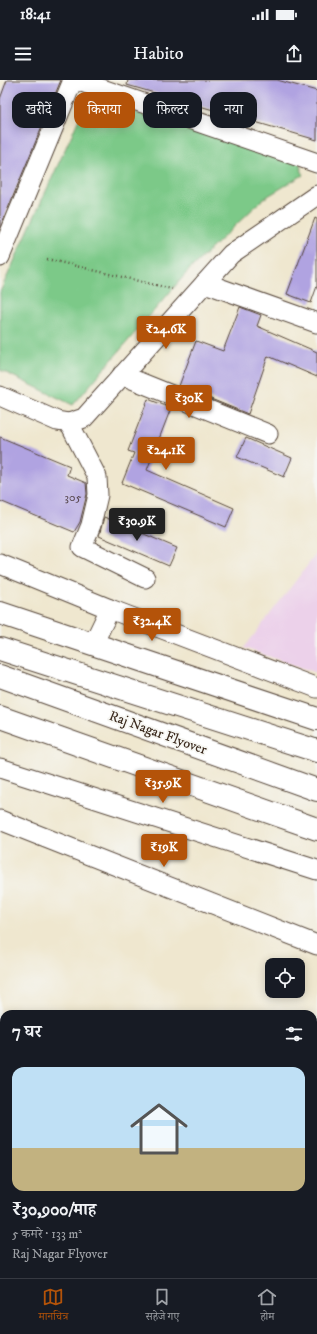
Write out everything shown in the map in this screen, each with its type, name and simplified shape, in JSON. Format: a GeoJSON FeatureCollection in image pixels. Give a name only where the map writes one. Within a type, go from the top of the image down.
{"type":"FeatureCollection","features":[{"type":"Feature","properties":{"kind":"street"},"geometry":{"type":"LineString","coordinates":[[0,257],[73,80]]}},
{"type":"Feature","properties":{"kind":"street"},"geometry":{"type":"LineString","coordinates":[[76,80],[317,163]]}},
{"type":"Feature","properties":{"kind":"street"},"geometry":{"type":"LineString","coordinates":[[0,396],[57,421],[69,423],[84,418],[231,254],[317,195]]}},
{"type":"Feature","properties":{"kind":"street"},"geometry":{"type":"LineString","coordinates":[[199,289],[317,322]]}},
{"type":"Feature","properties":{"kind":"street"},"geometry":{"type":"LineString","coordinates":[[122,375],[268,434]]}},
{"type":"Feature","properties":{"kind":"street"},"geometry":{"type":"LineString","coordinates":[[69,423],[97,477],[98,495],[91,525],[82,547],[145,578]]}},
{"type":"Feature","properties":{"kind":"street"},"geometry":{"type":"LineString","coordinates":[[0,564],[110,609],[317,688]]}},
{"type":"Feature","properties":{"kind":"street"},"geometry":{"type":"LineString","coordinates":[[92,644],[110,609]]}},
{"type":"Feature","properties":{"kind":"street"},"geometry":{"type":"LineString","coordinates":[[0,613],[317,719]]}},
{"type":"Feature","properties":{"kind":"street"},"geometry":{"type":"LineString","coordinates":[[0,649],[317,751]]}},
{"type":"Feature","properties":{"kind":"street","name":"Raj Nagar Flyover"},"geometry":{"type":"LineString","coordinates":[[0,676],[317,790]]}},
{"type":"Feature","properties":{"kind":"street"},"geometry":{"type":"LineString","coordinates":[[0,717],[317,829]]}},
{"type":"Feature","properties":{"kind":"street"},"geometry":{"type":"LineString","coordinates":[[0,768],[317,870]]}},
{"type":"Feature","properties":{"kind":"street"},"geometry":{"type":"LineString","coordinates":[[0,820],[317,945]]}},
{"type":"Feature","properties":{"kind":"path"},"geometry":{"type":"LineString","coordinates":[[47,259],[199,289]]}},
{"type":"Feature","properties":{"kind":"shaded area"},"geometry":{"type":"Polygon","coordinates":[[[317,553],[317,673],[244,648],[317,553]]]}},
{"type":"Feature","properties":{"kind":"green space"},"geometry":{"type":"Polygon","coordinates":[[[135,112],[143,114],[143,128],[191,128],[298,158],[303,175],[263,199],[189,270],[73,405],[0,370],[0,292],[75,128],[135,128],[135,112]]]}},
{"type":"Feature","properties":{"kind":"building"},"geometry":{"type":"Polygon","coordinates":[[[7,80],[61,80],[56,92],[12,92],[12,128],[41,128],[0,228],[0,99],[7,80]]]}},
{"type":"Feature","properties":{"kind":"building"},"geometry":{"type":"Polygon","coordinates":[[[128,80],[277,80],[317,91],[317,140],[257,123],[257,92],[210,92],[210,109],[202,107],[202,92],[151,92],[127,85],[128,80]]]}},
{"type":"Feature","properties":{"kind":"building"},"geometry":{"type":"Polygon","coordinates":[[[315,218],[317,219],[317,286],[311,303],[287,294],[315,218]]]}},
{"type":"Feature","properties":{"kind":"building"},"geometry":{"type":"Polygon","coordinates":[[[240,307],[261,315],[257,326],[317,352],[317,377],[268,356],[248,414],[179,386],[196,341],[223,351],[240,307]]]}},
{"type":"Feature","properties":{"kind":"building"},"geometry":{"type":"Polygon","coordinates":[[[148,399],[171,408],[147,470],[234,508],[226,527],[122,483],[134,453],[128,451],[148,399]]]}},
{"type":"Feature","properties":{"kind":"building"},"geometry":{"type":"Polygon","coordinates":[[[0,437],[70,466],[67,475],[86,483],[87,494],[80,522],[74,532],[0,501],[0,437]]]}},
{"type":"Feature","properties":{"kind":"building"},"geometry":{"type":"Polygon","coordinates":[[[246,438],[292,458],[284,477],[237,457],[246,438]]]}},
{"type":"Feature","properties":{"kind":"building"},"geometry":{"type":"Polygon","coordinates":[[[104,517],[177,548],[169,566],[99,536],[104,517]]]}}]}
